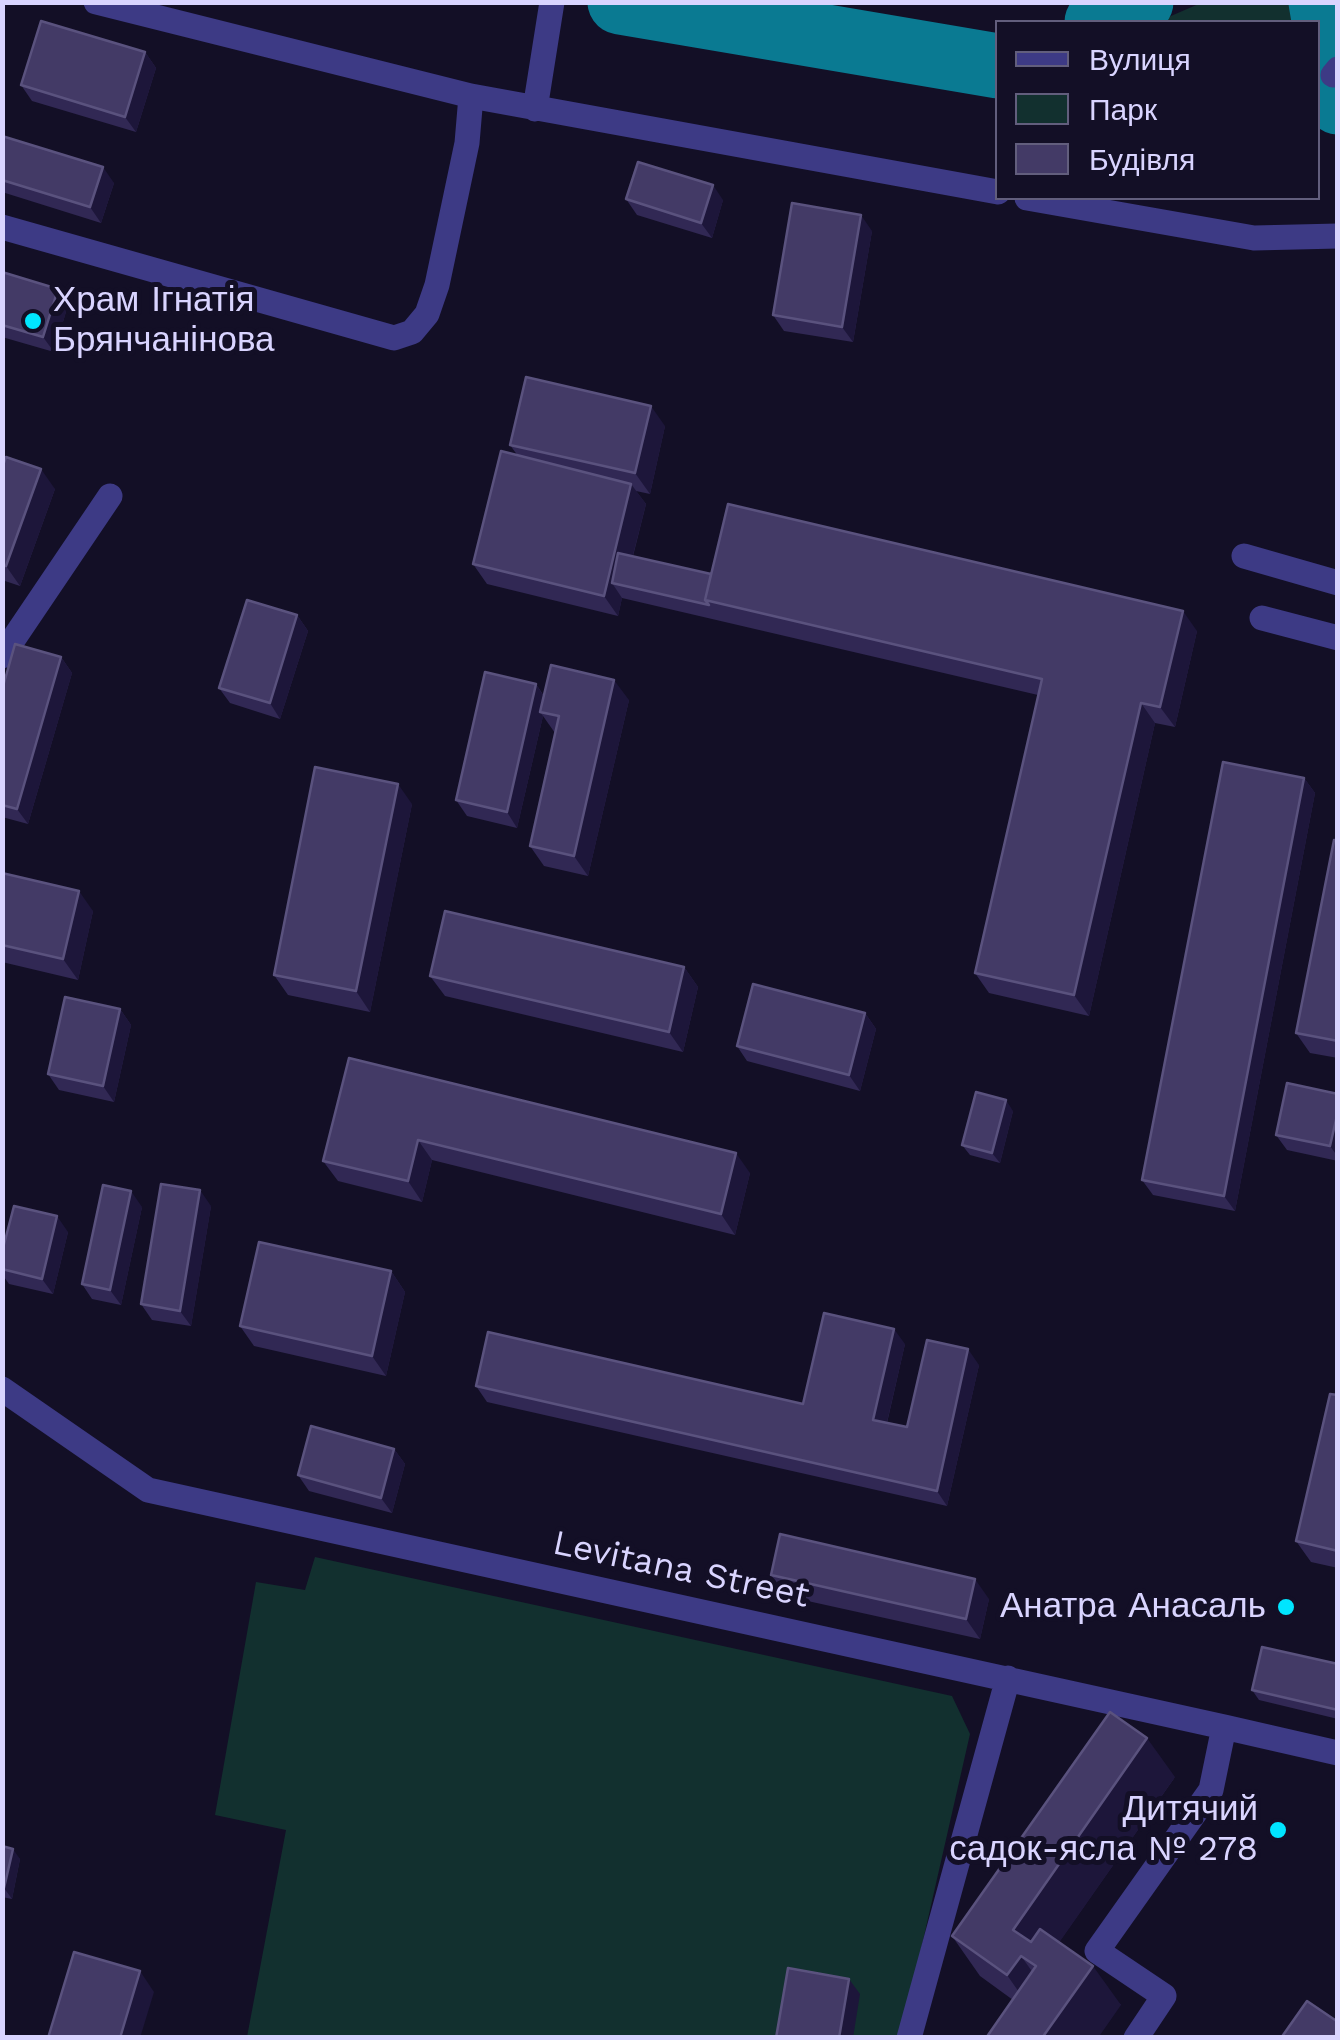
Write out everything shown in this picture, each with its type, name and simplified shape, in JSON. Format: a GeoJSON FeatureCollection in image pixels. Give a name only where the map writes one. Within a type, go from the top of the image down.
{"type":"FeatureCollection","features":[{"type":"Feature","properties":{"kind":"street"},"geometry":{"type":"LineString","coordinates":[[96,2],[470,96],[995,191]]}},
{"type":"Feature","properties":{"kind":"street"},"geometry":{"type":"LineString","coordinates":[[535,109],[552,2]]}},
{"type":"Feature","properties":{"kind":"street"},"geometry":{"type":"LineString","coordinates":[[2,228],[394,338],[412,332],[427,314],[437,285],[467,143],[470,96]]}},
{"type":"Feature","properties":{"kind":"street"},"geometry":{"type":"LineString","coordinates":[[1038,200],[1254,238],[1338,236]]}},
{"type":"Feature","properties":{"kind":"street"},"geometry":{"type":"LineString","coordinates":[[2,656],[110,496]]}},
{"type":"Feature","properties":{"kind":"street"},"geometry":{"type":"LineString","coordinates":[[1244,556],[1338,583]]}},
{"type":"Feature","properties":{"kind":"street"},"geometry":{"type":"LineString","coordinates":[[2,608],[28,618]]}},
{"type":"Feature","properties":{"kind":"street"},"geometry":{"type":"LineString","coordinates":[[1262,618],[1338,638]]}},
{"type":"Feature","properties":{"kind":"street","name":"Levitana Street"},"geometry":{"type":"LineString","coordinates":[[2,1388],[148,1490],[1338,1753]]}},
{"type":"Feature","properties":{"kind":"street"},"geometry":{"type":"LineString","coordinates":[[908,2038],[1008,1678]]}},
{"type":"Feature","properties":{"kind":"street"},"geometry":{"type":"LineString","coordinates":[[1136,2038],[1164,1996],[1097,1951],[1210,1790],[1224,1727]]}},
{"type":"Feature","properties":{"kind":"green space"},"geometry":{"type":"Polygon","coordinates":[[[1201,3],[1301,3],[1304,20],[1162,20],[1201,3]]]}},
{"type":"Feature","properties":{"kind":"green space"},"geometry":{"type":"Polygon","coordinates":[[[315,1557],[952,1696],[970,1734],[901,2037],[247,2037],[286,1830],[215,1815],[256,1582],[305,1590],[315,1557]]]}},
{"type":"Feature","properties":{"kind":"building"},"geometry":{"type":"Polygon","coordinates":[[[41,21],[145,52],[125,117],[21,85],[41,21]]]}},
{"type":"Feature","properties":{"kind":"building"},"geometry":{"type":"Polygon","coordinates":[[[2,136],[103,167],[90,207],[2,180],[2,136]]]}},
{"type":"Feature","properties":{"kind":"building"},"geometry":{"type":"Polygon","coordinates":[[[638,162],[713,185],[701,223],[626,199],[638,162]]]}},
{"type":"Feature","properties":{"kind":"building"},"geometry":{"type":"Polygon","coordinates":[[[792,203],[861,215],[842,327],[773,315],[792,203]]]}},
{"type":"Feature","properties":{"kind":"building","name":"Храм Ігнатія Брянчанінова"},"geometry":{"type":"Polygon","coordinates":[[[2,272],[58,289],[43,337],[2,325],[2,272]]]}},
{"type":"Feature","properties":{"kind":"building"},"geometry":{"type":"Polygon","coordinates":[[[526,377],[651,406],[635,473],[510,445],[526,377]]]}},
{"type":"Feature","properties":{"kind":"building"},"geometry":{"type":"Polygon","coordinates":[[[501,451],[631,484],[604,596],[473,564],[501,451]]]}},
{"type":"Feature","properties":{"kind":"building"},"geometry":{"type":"Polygon","coordinates":[[[6,457],[41,469],[6,566],[2,565],[2,468],[6,457]]]}},
{"type":"Feature","properties":{"kind":"building"},"geometry":{"type":"Polygon","coordinates":[[[728,504],[1183,611],[1160,707],[1141,703],[1074,995],[975,973],[1042,679],[705,600],[728,504]]]}},
{"type":"Feature","properties":{"kind":"building"},"geometry":{"type":"Polygon","coordinates":[[[618,553],[711,574],[705,600],[709,605],[612,583],[618,553]]]}},
{"type":"Feature","properties":{"kind":"building"},"geometry":{"type":"Polygon","coordinates":[[[247,600],[297,615],[270,703],[219,688],[247,600]]]}},
{"type":"Feature","properties":{"kind":"building"},"geometry":{"type":"Polygon","coordinates":[[[15,644],[61,657],[17,809],[2,805],[2,690],[15,644]]]}},
{"type":"Feature","properties":{"kind":"building"},"geometry":{"type":"Polygon","coordinates":[[[551,665],[614,680],[574,856],[530,846],[559,716],[540,712],[551,665]]]}},
{"type":"Feature","properties":{"kind":"building"},"geometry":{"type":"Polygon","coordinates":[[[485,672],[536,684],[507,812],[456,800],[485,672]]]}},
{"type":"Feature","properties":{"kind":"building"},"geometry":{"type":"Polygon","coordinates":[[[1223,762],[1304,778],[1224,1196],[1142,1180],[1223,762]]]}},
{"type":"Feature","properties":{"kind":"building"},"geometry":{"type":"Polygon","coordinates":[[[315,767],[398,784],[356,991],[274,975],[315,767]]]}},
{"type":"Feature","properties":{"kind":"building"},"geometry":{"type":"Polygon","coordinates":[[[1334,840],[1338,841],[1338,1041],[1296,1033],[1334,840]]]}},
{"type":"Feature","properties":{"kind":"building"},"geometry":{"type":"Polygon","coordinates":[[[2,873],[79,891],[63,959],[2,945],[2,873]]]}},
{"type":"Feature","properties":{"kind":"building"},"geometry":{"type":"Polygon","coordinates":[[[445,911],[684,967],[669,1032],[430,976],[445,911]]]}},
{"type":"Feature","properties":{"kind":"building"},"geometry":{"type":"Polygon","coordinates":[[[753,984],[865,1013],[849,1075],[737,1046],[753,984]]]}},
{"type":"Feature","properties":{"kind":"building"},"geometry":{"type":"Polygon","coordinates":[[[65,997],[120,1009],[103,1086],[48,1074],[65,997]]]}},
{"type":"Feature","properties":{"kind":"building"},"geometry":{"type":"Polygon","coordinates":[[[349,1058],[736,1153],[721,1214],[418,1140],[408,1181],[323,1161],[349,1058]]]}},
{"type":"Feature","properties":{"kind":"building"},"geometry":{"type":"Polygon","coordinates":[[[1287,1083],[1338,1094],[1330,1146],[1276,1135],[1287,1083]]]}},
{"type":"Feature","properties":{"kind":"building"},"geometry":{"type":"Polygon","coordinates":[[[976,1092],[1006,1100],[992,1153],[962,1145],[976,1092]]]}},
{"type":"Feature","properties":{"kind":"building"},"geometry":{"type":"Polygon","coordinates":[[[161,1184],[200,1190],[180,1311],[141,1304],[161,1184]]]}},
{"type":"Feature","properties":{"kind":"building"},"geometry":{"type":"Polygon","coordinates":[[[103,1185],[131,1191],[110,1290],[82,1284],[103,1185]]]}},
{"type":"Feature","properties":{"kind":"building"},"geometry":{"type":"Polygon","coordinates":[[[14,1206],[57,1216],[42,1279],[2,1269],[2,1252],[14,1206]]]}},
{"type":"Feature","properties":{"kind":"building"},"geometry":{"type":"Polygon","coordinates":[[[259,1242],[391,1271],[372,1356],[240,1326],[259,1242]]]}},
{"type":"Feature","properties":{"kind":"building"},"geometry":{"type":"Polygon","coordinates":[[[824,1313],[894,1329],[873,1420],[907,1427],[927,1340],[968,1349],[937,1491],[476,1386],[488,1332],[803,1404],[824,1313]]]}},
{"type":"Feature","properties":{"kind":"building"},"geometry":{"type":"Polygon","coordinates":[[[1330,1394],[1338,1395],[1338,1551],[1296,1541],[1330,1394]]]}},
{"type":"Feature","properties":{"kind":"building"},"geometry":{"type":"Polygon","coordinates":[[[311,1426],[394,1449],[381,1498],[298,1475],[311,1426]]]}},
{"type":"Feature","properties":{"kind":"building"},"geometry":{"type":"Polygon","coordinates":[[[780,1534],[975,1579],[966,1619],[771,1575],[780,1534]]]}},
{"type":"Feature","properties":{"kind":"building"},"geometry":{"type":"Polygon","coordinates":[[[1262,1647],[1338,1664],[1338,1710],[1252,1690],[1262,1647]]]}},
{"type":"Feature","properties":{"kind":"building"},"geometry":{"type":"Polygon","coordinates":[[[1110,1712],[1147,1738],[1013,1930],[1031,1942],[1040,1929],[1093,1966],[1042,2038],[986,2038],[1036,1966],[1021,1956],[1007,1975],[952,1936],[1110,1712]]]}},
{"type":"Feature","properties":{"kind":"building"},"geometry":{"type":"Polygon","coordinates":[[[2,1846],[13,1849],[4,1888],[2,1888],[2,1846]]]}},
{"type":"Feature","properties":{"kind":"building"},"geometry":{"type":"Polygon","coordinates":[[[74,1952],[140,1971],[120,2038],[48,2038],[74,1952]]]}},
{"type":"Feature","properties":{"kind":"building"},"geometry":{"type":"Polygon","coordinates":[[[788,1968],[849,1979],[839,2038],[776,2038],[788,1968]]]}},
{"type":"Feature","properties":{"kind":"building"},"geometry":{"type":"Polygon","coordinates":[[[1307,2001],[1338,2022],[1337,2038],[1281,2038],[1307,2001]]]}},
{"type":"Feature","properties":{"kind":"taxiway"},"geometry":{"type":"LineString","coordinates":[[620,2],[995,65]]}},
{"type":"Feature","properties":{"kind":"taxiway"},"geometry":{"type":"LineString","coordinates":[[1101,20],[1141,2]]}},
{"type":"Feature","properties":{"kind":"taxiway"},"geometry":{"type":"LineString","coordinates":[[1321,2],[1338,102]]}},
{"type":"Feature","properties":{"kind":"place","name":"Храм Ігнатія Брянчанінова"},"geometry":{"type":"Point","coordinates":[33,321]}},
{"type":"Feature","properties":{"kind":"place","name":"Анатра Анасаль"},"geometry":{"type":"Point","coordinates":[1286,1607]}},
{"type":"Feature","properties":{"kind":"place","name":"Дитячий садок-ясла № 278"},"geometry":{"type":"Point","coordinates":[1278,1830]}}]}
